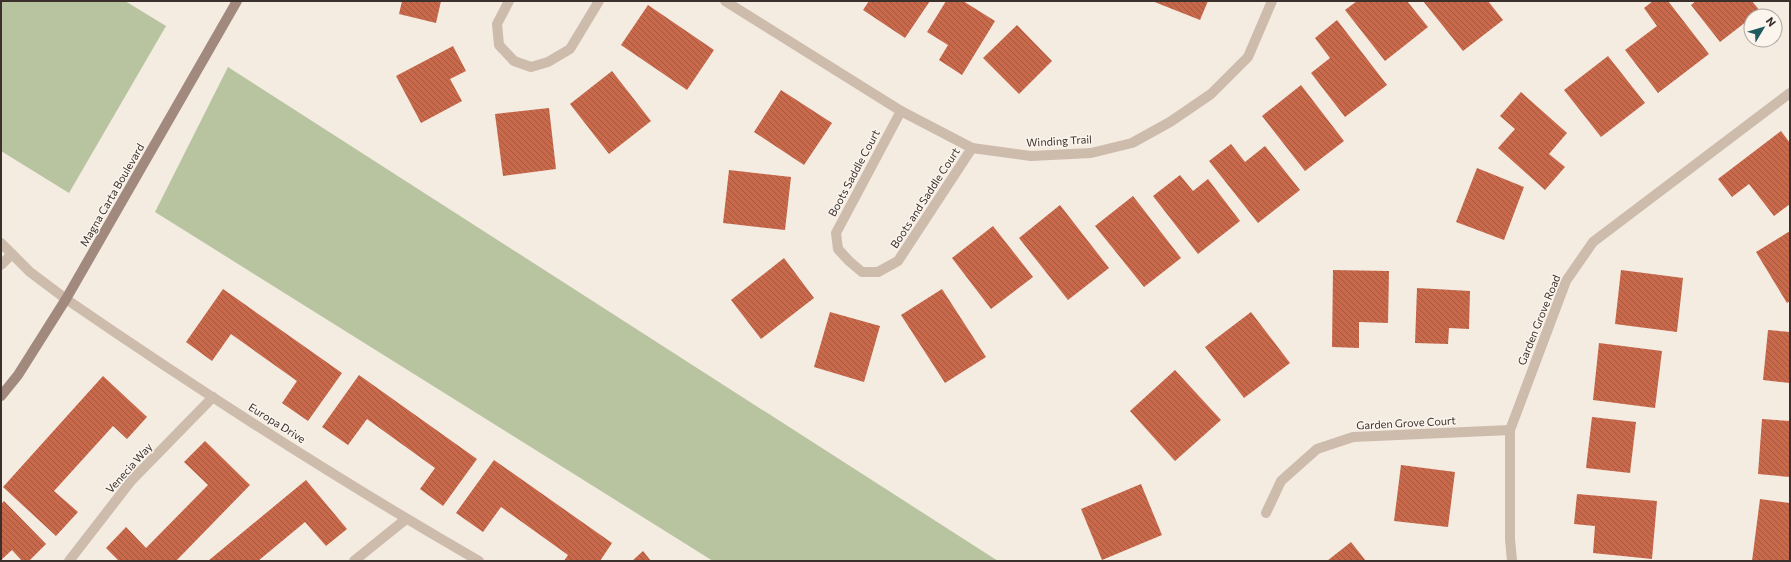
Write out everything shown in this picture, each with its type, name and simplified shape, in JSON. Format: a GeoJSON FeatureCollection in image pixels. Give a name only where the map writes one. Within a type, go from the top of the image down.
{"type":"FeatureCollection","features":[{"type":"Feature","properties":{"kind":"street","name":"Magna Carta Boulevard"},"geometry":{"type":"LineString","coordinates":[[1,396],[18,375],[66,299],[237,1]]}},
{"type":"Feature","properties":{"kind":"street"},"geometry":{"type":"LineString","coordinates":[[508,1],[497,24],[499,45],[514,61],[531,67],[548,62],[570,48],[599,1]]}},
{"type":"Feature","properties":{"kind":"street","name":"Winding Trail"},"geometry":{"type":"LineString","coordinates":[[725,1],[901,111],[972,148],[1031,156],[1091,153],[1132,144],[1170,122],[1211,94],[1248,57],[1272,1]]}},
{"type":"Feature","properties":{"kind":"street","name":"Garden Grove Road"},"geometry":{"type":"LineString","coordinates":[[1512,561],[1510,539],[1510,430],[1566,281],[1593,242],[1790,93]]}},
{"type":"Feature","properties":{"kind":"street","name":"Boots Saddle Court"},"geometry":{"type":"LineString","coordinates":[[898,262],[878,272],[862,272],[838,249],[836,233],[901,111]]}},
{"type":"Feature","properties":{"kind":"street","name":"Boots and Saddle Court"},"geometry":{"type":"LineString","coordinates":[[898,262],[972,148]]}},
{"type":"Feature","properties":{"kind":"street","name":"Europa Drive"},"geometry":{"type":"LineString","coordinates":[[1,243],[30,272],[66,299],[167,368],[406,519],[479,561]]}},
{"type":"Feature","properties":{"kind":"street"},"geometry":{"type":"LineString","coordinates":[[1,265],[12,254]]}},
{"type":"Feature","properties":{"kind":"street","name":"Venecia Way"},"geometry":{"type":"LineString","coordinates":[[69,561],[131,481],[213,397]]}},
{"type":"Feature","properties":{"kind":"street","name":"Garden Grove Court"},"geometry":{"type":"LineString","coordinates":[[1266,513],[1280,481],[1318,449],[1353,437],[1510,430]]}},
{"type":"Feature","properties":{"kind":"street"},"geometry":{"type":"LineString","coordinates":[[354,561],[406,519]]}},
{"type":"Feature","properties":{"kind":"green space"},"geometry":{"type":"Polygon","coordinates":[[[1,1],[125,1],[166,26],[69,193],[1,151],[1,1]]]}},
{"type":"Feature","properties":{"kind":"green space"},"geometry":{"type":"Polygon","coordinates":[[[228,67],[998,561],[713,561],[155,212],[228,67]]]}},
{"type":"Feature","properties":{"kind":"building"},"geometry":{"type":"Polygon","coordinates":[[[402,1],[441,1],[436,23],[399,14],[402,1]]]}},
{"type":"Feature","properties":{"kind":"building"},"geometry":{"type":"Polygon","coordinates":[[[869,1],[930,1],[905,38],[863,10],[869,1]]]}},
{"type":"Feature","properties":{"kind":"building"},"geometry":{"type":"Polygon","coordinates":[[[946,1],[963,1],[995,21],[962,75],[939,60],[948,45],[927,32],[946,1]]]}},
{"type":"Feature","properties":{"kind":"building"},"geometry":{"type":"Polygon","coordinates":[[[1152,1],[1208,1],[1200,20],[1152,1]]]}},
{"type":"Feature","properties":{"kind":"building"},"geometry":{"type":"Polygon","coordinates":[[[1357,1],[1407,1],[1428,27],[1385,61],[1345,10],[1357,1]]]}},
{"type":"Feature","properties":{"kind":"building"},"geometry":{"type":"Polygon","coordinates":[[[1423,1],[1488,1],[1503,20],[1463,51],[1423,1]]]}},
{"type":"Feature","properties":{"kind":"building"},"geometry":{"type":"Polygon","coordinates":[[[1653,1],[1668,1],[1709,54],[1658,93],[1625,50],[1657,26],[1644,8],[1653,1]]]}},
{"type":"Feature","properties":{"kind":"building"},"geometry":{"type":"Polygon","coordinates":[[[1696,1],[1752,1],[1758,8],[1743,8],[1743,24],[1720,42],[1691,5],[1696,1]]]}},
{"type":"Feature","properties":{"kind":"building"},"geometry":{"type":"Polygon","coordinates":[[[648,5],[714,50],[687,90],[621,45],[648,5]]]}},
{"type":"Feature","properties":{"kind":"building"},"geometry":{"type":"Polygon","coordinates":[[[1337,20],[1387,85],[1345,117],[1311,73],[1330,58],[1315,38],[1337,20]]]}},
{"type":"Feature","properties":{"kind":"building"},"geometry":{"type":"Polygon","coordinates":[[[1017,25],[1052,61],[1019,94],[983,58],[1017,25]]]}},
{"type":"Feature","properties":{"kind":"building"},"geometry":{"type":"Polygon","coordinates":[[[453,46],[466,71],[450,79],[462,101],[421,123],[396,76],[453,46]]]}},
{"type":"Feature","properties":{"kind":"building"},"geometry":{"type":"Polygon","coordinates":[[[1608,56],[1645,103],[1601,137],[1564,90],[1608,56]]]}},
{"type":"Feature","properties":{"kind":"building"},"geometry":{"type":"Polygon","coordinates":[[[612,71],[651,121],[609,154],[570,104],[612,71]]]}},
{"type":"Feature","properties":{"kind":"building"},"geometry":{"type":"Polygon","coordinates":[[[1301,85],[1344,141],[1305,171],[1262,116],[1301,85]]]}},
{"type":"Feature","properties":{"kind":"building"},"geometry":{"type":"Polygon","coordinates":[[[781,90],[832,123],[804,165],[754,132],[781,90]]]}},
{"type":"Feature","properties":{"kind":"building"},"geometry":{"type":"Polygon","coordinates":[[[1521,92],[1567,133],[1549,154],[1565,167],[1545,190],[1498,148],[1515,129],[1500,116],[1521,92]]]}},
{"type":"Feature","properties":{"kind":"building"},"geometry":{"type":"Polygon","coordinates":[[[549,108],[556,169],[503,176],[495,114],[549,108]]]}},
{"type":"Feature","properties":{"kind":"building"},"geometry":{"type":"Polygon","coordinates":[[[1781,131],[1790,143],[1790,204],[1774,216],[1749,184],[1732,197],[1718,179],[1781,131]]]}},
{"type":"Feature","properties":{"kind":"building"},"geometry":{"type":"Polygon","coordinates":[[[1231,144],[1245,162],[1265,146],[1300,190],[1258,223],[1209,161],[1231,144]]]}},
{"type":"Feature","properties":{"kind":"building"},"geometry":{"type":"Polygon","coordinates":[[[1477,168],[1524,187],[1504,240],[1456,222],[1477,168]]]}},
{"type":"Feature","properties":{"kind":"building"},"geometry":{"type":"Polygon","coordinates":[[[729,170],[791,177],[785,230],[723,223],[729,170]]]}},
{"type":"Feature","properties":{"kind":"building"},"geometry":{"type":"Polygon","coordinates":[[[1180,175],[1193,191],[1208,179],[1240,221],[1198,254],[1153,196],[1180,175]]]}},
{"type":"Feature","properties":{"kind":"building"},"geometry":{"type":"Polygon","coordinates":[[[1133,196],[1181,258],[1144,287],[1095,226],[1133,196]]]}},
{"type":"Feature","properties":{"kind":"building"},"geometry":{"type":"Polygon","coordinates":[[[1060,205],[1109,268],[1068,300],[1019,238],[1060,205]]]}},
{"type":"Feature","properties":{"kind":"building"},"geometry":{"type":"Polygon","coordinates":[[[993,226],[1033,277],[991,309],[952,258],[993,226]]]}},
{"type":"Feature","properties":{"kind":"building"},"geometry":{"type":"Polygon","coordinates":[[[1790,231],[1790,301],[1787,303],[1756,252],[1790,231]]]}},
{"type":"Feature","properties":{"kind":"building"},"geometry":{"type":"Polygon","coordinates":[[[784,258],[814,298],[761,339],[731,300],[784,258]]]}},
{"type":"Feature","properties":{"kind":"building"},"geometry":{"type":"Polygon","coordinates":[[[1333,270],[1389,271],[1388,323],[1359,322],[1359,348],[1332,347],[1333,270]]]}},
{"type":"Feature","properties":{"kind":"building"},"geometry":{"type":"Polygon","coordinates":[[[1621,270],[1683,278],[1677,332],[1615,324],[1621,270]]]}},
{"type":"Feature","properties":{"kind":"building"},"geometry":{"type":"Polygon","coordinates":[[[1417,288],[1470,291],[1469,329],[1449,328],[1448,344],[1415,343],[1417,288]]]}},
{"type":"Feature","properties":{"kind":"building"},"geometry":{"type":"Polygon","coordinates":[[[223,289],[342,373],[308,421],[282,403],[297,381],[231,334],[212,361],[186,342],[223,289]]]}},
{"type":"Feature","properties":{"kind":"building"},"geometry":{"type":"Polygon","coordinates":[[[942,289],[986,357],[945,383],[901,315],[942,289]]]}},
{"type":"Feature","properties":{"kind":"building"},"geometry":{"type":"Polygon","coordinates":[[[830,312],[880,326],[864,382],[814,367],[830,312]]]}},
{"type":"Feature","properties":{"kind":"building"},"geometry":{"type":"Polygon","coordinates":[[[1251,312],[1290,363],[1244,398],[1205,347],[1251,312]]]}},
{"type":"Feature","properties":{"kind":"building"},"geometry":{"type":"Polygon","coordinates":[[[1768,330],[1790,332],[1790,383],[1763,380],[1768,330]]]}},
{"type":"Feature","properties":{"kind":"building"},"geometry":{"type":"Polygon","coordinates":[[[1599,343],[1662,351],[1655,408],[1593,400],[1599,343]]]}},
{"type":"Feature","properties":{"kind":"building"},"geometry":{"type":"Polygon","coordinates":[[[1175,370],[1221,420],[1175,461],[1130,411],[1175,370]]]}},
{"type":"Feature","properties":{"kind":"building"},"geometry":{"type":"Polygon","coordinates":[[[359,375],[477,459],[443,506],[420,489],[435,468],[367,419],[348,445],[322,427],[359,375]]]}},
{"type":"Feature","properties":{"kind":"building"},"geometry":{"type":"Polygon","coordinates":[[[103,376],[147,417],[127,439],[113,426],[54,491],[78,512],[56,536],[3,487],[103,376]]]}},
{"type":"Feature","properties":{"kind":"building"},"geometry":{"type":"Polygon","coordinates":[[[1592,417],[1636,422],[1630,473],[1586,468],[1592,417]]]}},
{"type":"Feature","properties":{"kind":"building"},"geometry":{"type":"Polygon","coordinates":[[[1762,419],[1790,421],[1790,477],[1758,474],[1762,419]]]}},
{"type":"Feature","properties":{"kind":"building"},"geometry":{"type":"Polygon","coordinates":[[[205,441],[250,485],[176,561],[119,561],[106,548],[126,527],[146,548],[208,485],[184,462],[205,441]]]}},
{"type":"Feature","properties":{"kind":"building"},"geometry":{"type":"Polygon","coordinates":[[[494,460],[612,543],[600,561],[564,561],[568,555],[501,507],[483,532],[456,513],[494,460]]]}},
{"type":"Feature","properties":{"kind":"building"},"geometry":{"type":"Polygon","coordinates":[[[1401,465],[1455,472],[1448,527],[1394,521],[1401,465]]]}},
{"type":"Feature","properties":{"kind":"building"},"geometry":{"type":"Polygon","coordinates":[[[306,480],[347,529],[326,546],[305,522],[258,561],[208,561],[306,480]]]}},
{"type":"Feature","properties":{"kind":"building"},"geometry":{"type":"Polygon","coordinates":[[[1141,484],[1162,535],[1102,560],[1081,509],[1141,484]]]}},
{"type":"Feature","properties":{"kind":"building"},"geometry":{"type":"Polygon","coordinates":[[[1577,494],[1657,501],[1652,559],[1593,553],[1595,526],[1574,524],[1577,494]]]}},
{"type":"Feature","properties":{"kind":"building"},"geometry":{"type":"Polygon","coordinates":[[[1760,499],[1790,503],[1790,561],[1752,561],[1760,499]]]}},
{"type":"Feature","properties":{"kind":"building"},"geometry":{"type":"Polygon","coordinates":[[[4,501],[46,544],[29,561],[22,561],[12,550],[1,560],[1,504],[4,501]]]}},
{"type":"Feature","properties":{"kind":"building"},"geometry":{"type":"Polygon","coordinates":[[[1351,542],[1366,561],[1327,561],[1351,542]]]}},
{"type":"Feature","properties":{"kind":"building"},"geometry":{"type":"Polygon","coordinates":[[[643,551],[651,561],[632,561],[643,551]]]}}]}
